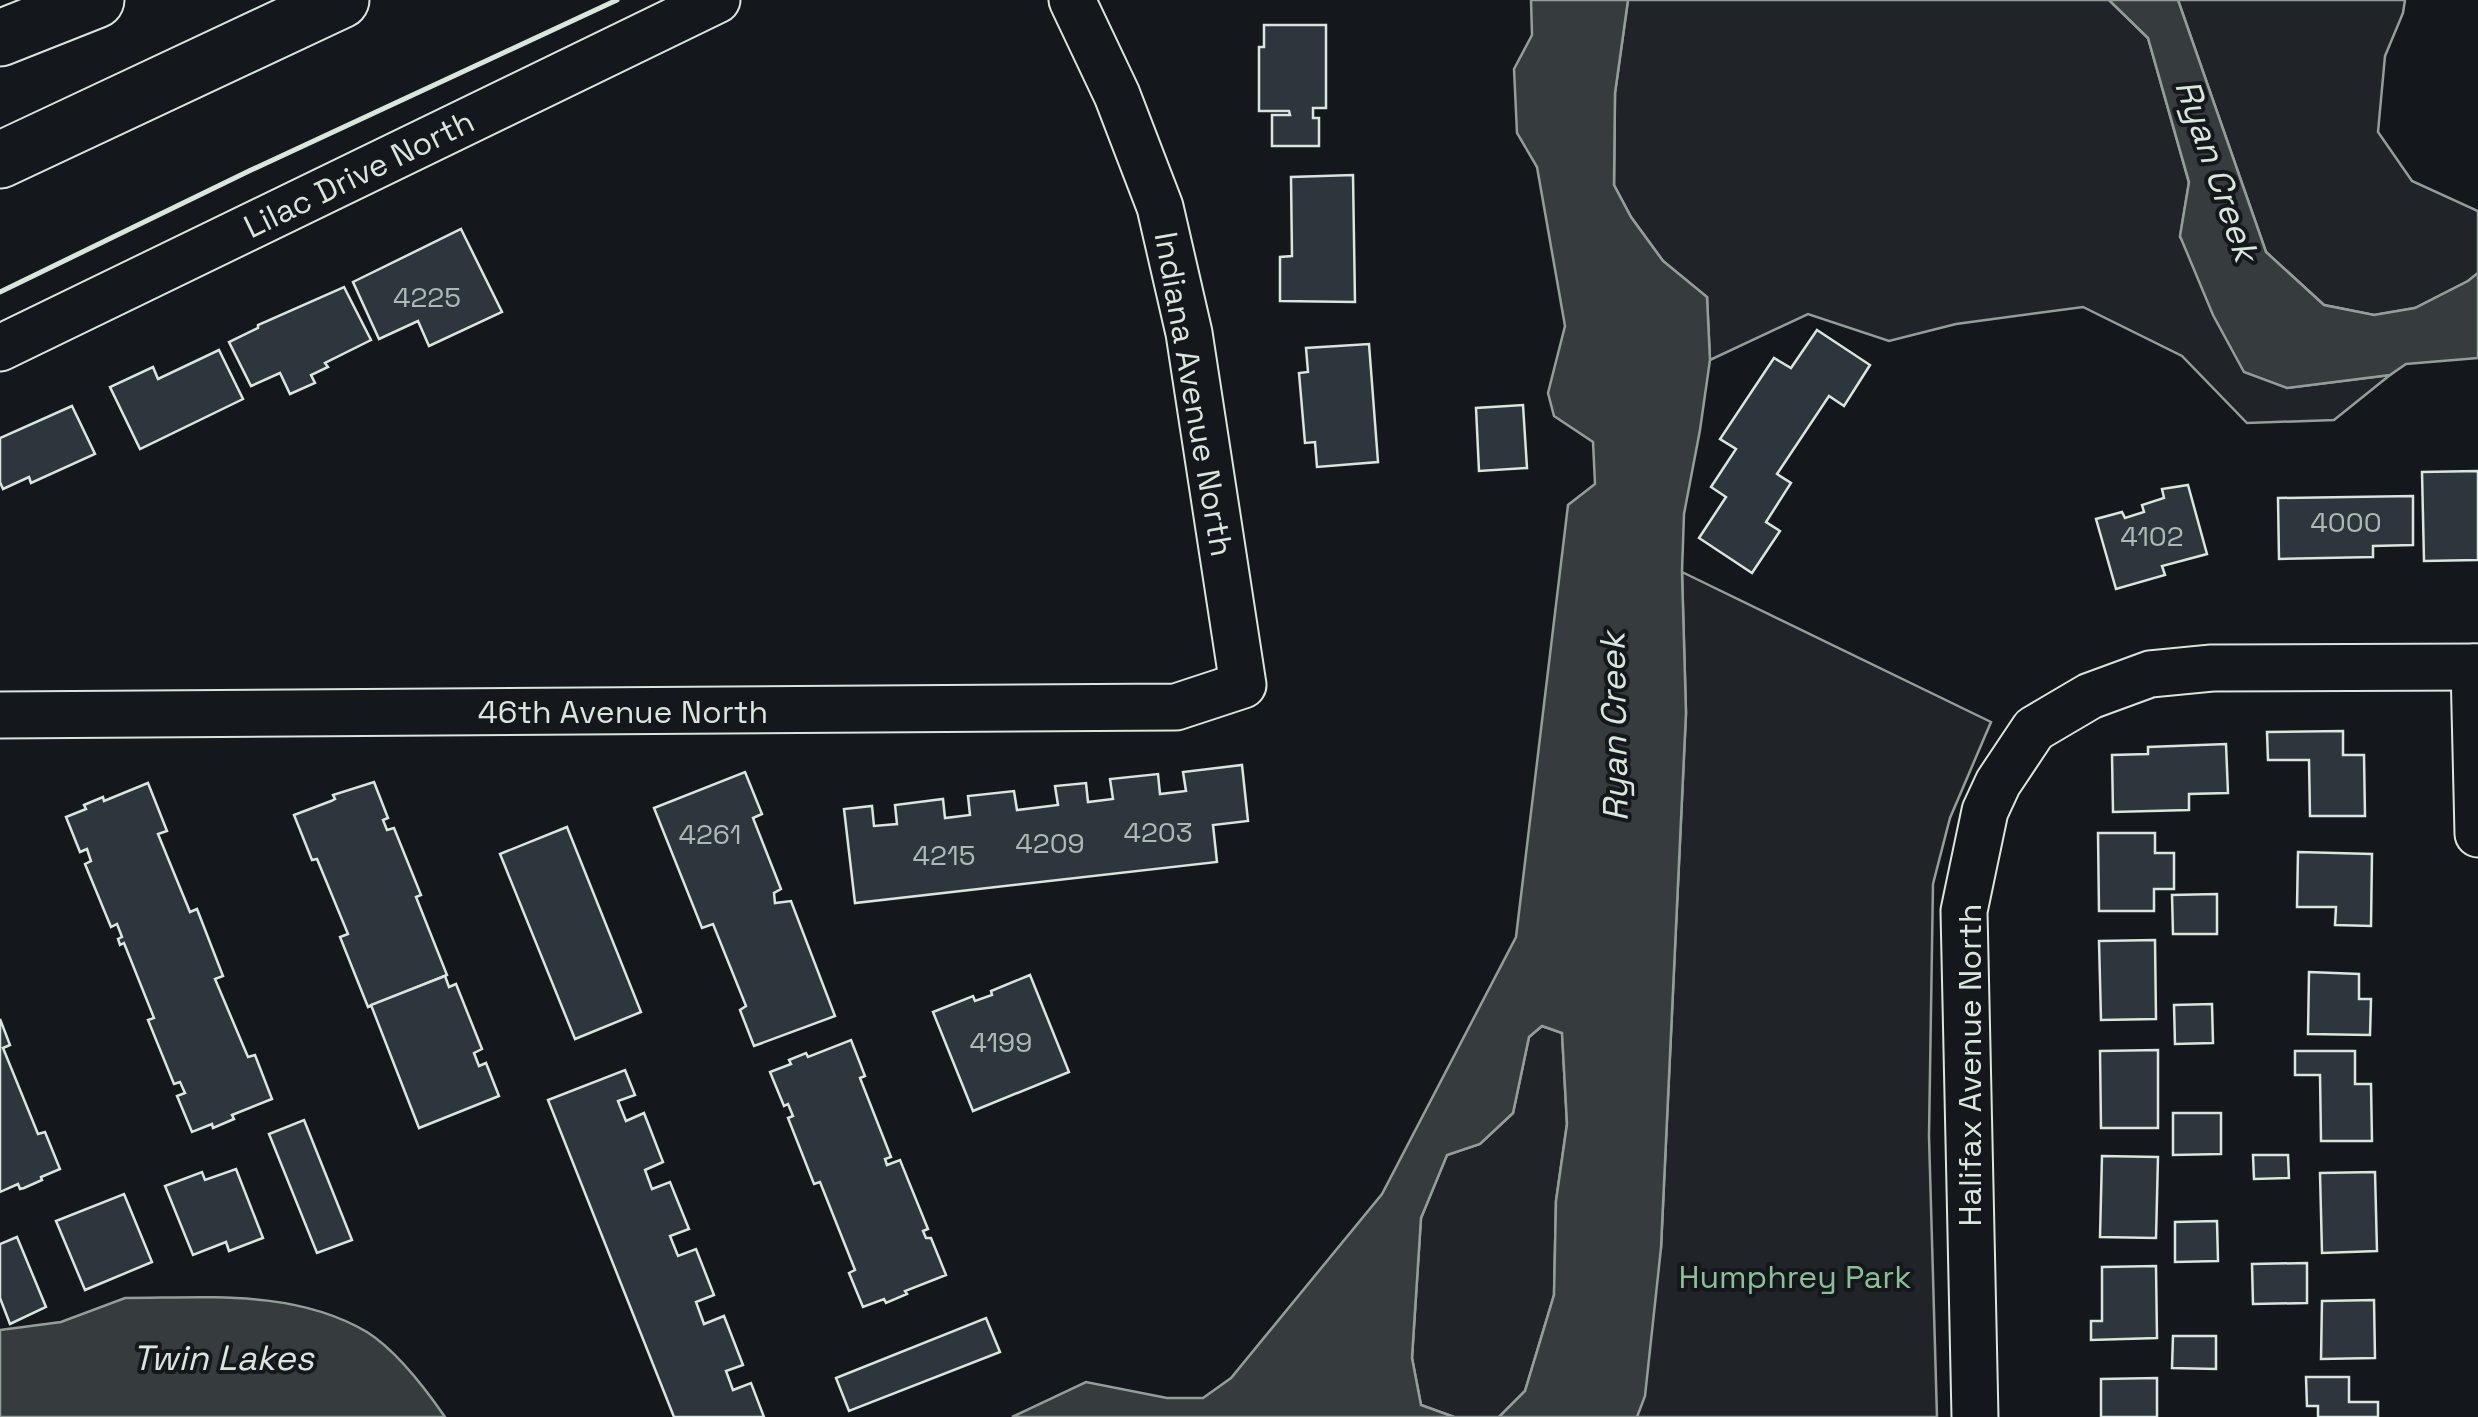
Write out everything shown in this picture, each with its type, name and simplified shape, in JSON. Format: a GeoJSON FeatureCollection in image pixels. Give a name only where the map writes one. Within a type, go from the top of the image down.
{"type":"FeatureCollection","features":[{"type":"Feature","properties":{"kind":"highway"},"geometry":{"type":"LineString","coordinates":[[0,30],[55,0]]}},
{"type":"Feature","properties":{"kind":"highway"},"geometry":{"type":"LineString","coordinates":[[0,38],[96,0]]}},
{"type":"Feature","properties":{"kind":"highway"},"geometry":{"type":"LineString","coordinates":[[0,160],[341,0]]}},
{"type":"Feature","properties":{"kind":"street","name":"Lilac Drive North"},"geometry":{"type":"LineString","coordinates":[[0,348],[717,0]]}},
{"type":"Feature","properties":{"kind":"street","name":"Indiana Avenue North"},"geometry":{"type":"LineString","coordinates":[[1072,0],[1118,95],[1160,207],[1192,352],[1243,685]]}},
{"type":"Feature","properties":{"kind":"street","name":"Halifax Avenue North"},"geometry":{"type":"LineString","coordinates":[[1975,1417],[1964,910],[1985,811],[1998,783],[2034,730],[2090,696],[2150,674],[2212,668],[2476,667]]}},
{"type":"Feature","properties":{"kind":"street"},"geometry":{"type":"LineString","coordinates":[[2476,667],[2478,834]]}},
{"type":"Feature","properties":{"kind":"street","name":"46th Avenue North"},"geometry":{"type":"LineString","coordinates":[[0,715],[1176,707],[1243,685]]}},
{"type":"Feature","properties":{"kind":"green space"},"geometry":{"type":"Polygon","coordinates":[[[1628,0],[2109,0],[2148,38],[2189,183],[2180,237],[2287,388],[2390,375],[2334,420],[2247,423],[2182,356],[2083,307],[1956,324],[1889,341],[1808,314],[1710,360],[1707,297],[1663,261],[1631,217],[1614,185],[1615,93],[1628,0]]]}},
{"type":"Feature","properties":{"kind":"green space"},"geometry":{"type":"Polygon","coordinates":[[[2178,0],[2405,0],[2385,56],[2378,132],[2412,181],[2478,211],[2478,273],[2415,308],[2374,315],[2324,305],[2266,252],[2178,0]]]}},
{"type":"Feature","properties":{"kind":"green space","name":"Humphrey Park"},"geometry":{"type":"Polygon","coordinates":[[[1682,572],[1991,722],[1950,818],[1933,884],[1929,1136],[1937,1417],[1530,1417],[1661,1248],[1686,713],[1682,572]]]}},
{"type":"Feature","properties":{"kind":"green space"},"geometry":{"type":"Polygon","coordinates":[[[1542,1026],[1562,1033],[1567,1124],[1556,1201],[1554,1295],[1525,1391],[1499,1417],[1454,1417],[1421,1405],[1412,1358],[1421,1218],[1447,1155],[1480,1144],[1513,1113],[1529,1037],[1542,1026]]]}},
{"type":"Feature","properties":{"kind":"water","name":"Ryan Creek"},"geometry":{"type":"Polygon","coordinates":[[[1531,0],[1628,0],[1615,93],[1614,185],[1631,217],[1663,261],[1707,297],[1710,360],[1684,514],[1686,713],[1661,1248],[1645,1396],[1637,1417],[1499,1417],[1525,1391],[1554,1295],[1556,1201],[1567,1124],[1562,1033],[1542,1026],[1529,1037],[1513,1113],[1480,1144],[1447,1155],[1421,1218],[1412,1358],[1421,1405],[1454,1417],[1012,1417],[1086,1382],[1167,1398],[1203,1398],[1231,1378],[1382,1194],[1516,937],[1568,505],[1595,484],[1593,442],[1554,416],[1548,393],[1565,326],[1537,167],[1517,133],[1514,69],[1532,35],[1531,0]]]}},
{"type":"Feature","properties":{"kind":"water","name":"Ryan Creek"},"geometry":{"type":"Polygon","coordinates":[[[2109,0],[2178,0],[2266,252],[2324,305],[2374,315],[2415,308],[2478,273],[2478,358],[2406,364],[2390,375],[2287,388],[2244,372],[2213,315],[2180,236],[2189,182],[2148,38],[2109,0]]]}},
{"type":"Feature","properties":{"kind":"water","name":"Twin Lakes"},"geometry":{"type":"Polygon","coordinates":[[[125,1298],[249,1299],[280,1302],[339,1318],[389,1349],[445,1417],[0,1417],[0,1330],[61,1322],[125,1298]]]}},
{"type":"Feature","properties":{"kind":"building"},"geometry":{"type":"Polygon","coordinates":[[[1264,25],[1326,25],[1326,108],[1313,108],[1313,118],[1319,118],[1319,146],[1272,146],[1272,115],[1290,115],[1289,111],[1259,111],[1259,47],[1264,47],[1264,25]]]}},
{"type":"Feature","properties":{"kind":"building"},"geometry":{"type":"Polygon","coordinates":[[[1353,175],[1355,302],[1280,301],[1280,257],[1292,256],[1291,177],[1353,175]]]}},
{"type":"Feature","properties":{"kind":"building"},"geometry":{"type":"Polygon","coordinates":[[[461,229],[502,312],[429,346],[418,321],[379,339],[353,282],[461,229]]]}},
{"type":"Feature","properties":{"kind":"building"},"geometry":{"type":"Polygon","coordinates":[[[344,287],[371,340],[325,363],[328,367],[311,375],[315,383],[290,394],[280,373],[251,386],[229,342],[344,287]]]}},
{"type":"Feature","properties":{"kind":"building"},"geometry":{"type":"Polygon","coordinates":[[[1817,330],[1870,365],[1844,406],[1829,396],[1777,474],[1791,483],[1766,522],[1780,531],[1752,573],[1699,538],[1726,497],[1711,487],[1736,449],[1720,439],[1774,358],[1791,368],[1817,330]]]}},
{"type":"Feature","properties":{"kind":"building"},"geometry":{"type":"Polygon","coordinates":[[[1369,344],[1378,462],[1317,467],[1315,442],[1305,443],[1299,373],[1308,372],[1306,348],[1369,344]]]}},
{"type":"Feature","properties":{"kind":"building"},"geometry":{"type":"Polygon","coordinates":[[[219,350],[243,399],[140,449],[110,387],[153,367],[158,379],[219,350]]]}},
{"type":"Feature","properties":{"kind":"building"},"geometry":{"type":"Polygon","coordinates":[[[1523,405],[1527,468],[1479,471],[1476,408],[1523,405]]]}},
{"type":"Feature","properties":{"kind":"building"},"geometry":{"type":"Polygon","coordinates":[[[72,406],[95,454],[31,483],[29,477],[3,489],[0,438],[72,406]]]}},
{"type":"Feature","properties":{"kind":"building"},"geometry":{"type":"Polygon","coordinates":[[[2478,471],[2478,560],[2424,561],[2422,472],[2478,471]]]}},
{"type":"Feature","properties":{"kind":"building"},"geometry":{"type":"Polygon","coordinates":[[[2188,485],[2207,554],[2162,566],[2165,575],[2116,589],[2096,519],[2122,512],[2125,518],[2144,512],[2142,505],[2164,498],[2162,489],[2188,485]]]}},
{"type":"Feature","properties":{"kind":"building"},"geometry":{"type":"Polygon","coordinates":[[[2413,496],[2413,545],[2373,546],[2373,557],[2279,559],[2278,498],[2413,496]]]}},
{"type":"Feature","properties":{"kind":"building"},"geometry":{"type":"Polygon","coordinates":[[[2343,731],[2343,755],[2364,755],[2365,816],[2310,816],[2309,760],[2268,760],[2267,732],[2343,731]]]}},
{"type":"Feature","properties":{"kind":"building"},"geometry":{"type":"Polygon","coordinates":[[[2226,744],[2228,793],[2189,794],[2189,810],[2113,812],[2112,755],[2148,754],[2148,747],[2226,744]]]}},
{"type":"Feature","properties":{"kind":"building"},"geometry":{"type":"Polygon","coordinates":[[[1242,765],[1248,821],[1213,825],[1217,862],[855,903],[844,809],[872,806],[874,826],[897,824],[895,805],[943,799],[945,818],[970,815],[968,796],[1014,791],[1017,810],[1058,805],[1055,786],[1086,783],[1088,802],[1113,799],[1110,779],[1158,774],[1160,794],[1186,791],[1183,772],[1242,765]]]}},
{"type":"Feature","properties":{"kind":"building"},"geometry":{"type":"Polygon","coordinates":[[[745,772],[762,814],[753,818],[781,889],[774,893],[775,903],[791,901],[835,1016],[754,1046],[740,1010],[746,1006],[713,924],[702,928],[654,808],[745,772]]]}},
{"type":"Feature","properties":{"kind":"building"},"geometry":{"type":"Polygon","coordinates":[[[374,782],[388,818],[383,820],[387,830],[394,828],[447,975],[368,1007],[340,937],[348,934],[294,815],[335,799],[333,795],[374,782]]]}},
{"type":"Feature","properties":{"kind":"building"},"geometry":{"type":"Polygon","coordinates":[[[148,783],[167,831],[158,834],[190,912],[197,909],[223,976],[215,979],[248,1057],[255,1055],[272,1099],[232,1115],[234,1119],[213,1128],[212,1124],[192,1132],[177,1096],[185,1093],[180,1082],[174,1084],[148,1020],[154,1018],[124,943],[120,945],[118,939],[122,937],[117,924],[111,927],[85,864],[91,861],[87,849],[80,852],[66,817],[103,797],[104,801],[148,783]]]}},
{"type":"Feature","properties":{"kind":"building"},"geometry":{"type":"Polygon","coordinates":[[[567,827],[641,1012],[575,1039],[500,854],[567,827]]]}},
{"type":"Feature","properties":{"kind":"building"},"geometry":{"type":"Polygon","coordinates":[[[2098,833],[2155,833],[2155,853],[2174,853],[2174,889],[2154,889],[2154,911],[2099,911],[2098,833]]]}},
{"type":"Feature","properties":{"kind":"building"},"geometry":{"type":"Polygon","coordinates":[[[2298,852],[2372,854],[2371,926],[2335,925],[2336,907],[2297,907],[2298,852]]]}},
{"type":"Feature","properties":{"kind":"building"},"geometry":{"type":"Polygon","coordinates":[[[2217,894],[2217,934],[2173,934],[2172,895],[2217,894]]]}},
{"type":"Feature","properties":{"kind":"building"},"geometry":{"type":"Polygon","coordinates":[[[2155,940],[2156,1019],[2101,1020],[2099,941],[2155,940]]]}},
{"type":"Feature","properties":{"kind":"building"},"geometry":{"type":"Polygon","coordinates":[[[2309,972],[2359,974],[2359,999],[2371,999],[2370,1035],[2308,1034],[2309,972]]]}},
{"type":"Feature","properties":{"kind":"building"},"geometry":{"type":"Polygon","coordinates":[[[1030,975],[1069,1072],[973,1111],[933,1012],[973,996],[975,1001],[992,995],[991,991],[1030,975]]]}},
{"type":"Feature","properties":{"kind":"building"},"geometry":{"type":"Polygon","coordinates":[[[445,976],[449,987],[456,984],[482,1049],[474,1053],[479,1066],[486,1063],[499,1096],[419,1128],[371,1005],[445,976]]]}},
{"type":"Feature","properties":{"kind":"building"},"geometry":{"type":"Polygon","coordinates":[[[2212,1004],[2213,1043],[2175,1044],[2174,1005],[2212,1004]]]}},
{"type":"Feature","properties":{"kind":"building"},"geometry":{"type":"Polygon","coordinates":[[[0,1019],[10,1045],[3,1048],[38,1134],[45,1132],[60,1169],[24,1188],[20,1189],[18,1184],[0,1192],[0,1019]]]}},
{"type":"Feature","properties":{"kind":"building"},"geometry":{"type":"Polygon","coordinates":[[[851,1040],[865,1076],[860,1078],[891,1157],[885,1159],[887,1165],[900,1160],[928,1229],[923,1231],[926,1238],[931,1238],[946,1275],[886,1303],[884,1299],[863,1307],[849,1273],[855,1270],[820,1182],[814,1184],[788,1118],[793,1116],[788,1104],[784,1106],[770,1072],[806,1053],[808,1057],[851,1040]]]}},
{"type":"Feature","properties":{"kind":"building"},"geometry":{"type":"Polygon","coordinates":[[[2158,1050],[2158,1128],[2101,1128],[2100,1051],[2158,1050]]]}},
{"type":"Feature","properties":{"kind":"building"},"geometry":{"type":"Polygon","coordinates":[[[2295,1051],[2355,1051],[2355,1084],[2371,1084],[2372,1141],[2321,1141],[2320,1075],[2295,1075],[2295,1051]]]}},
{"type":"Feature","properties":{"kind":"building"},"geometry":{"type":"Polygon","coordinates":[[[625,1070],[635,1095],[618,1101],[626,1121],[644,1113],[663,1162],[645,1170],[652,1189],[670,1182],[689,1229],[670,1236],[678,1256],[696,1249],[714,1295],[696,1302],[704,1324],[724,1316],[743,1365],[726,1371],[733,1390],[751,1383],[764,1417],[674,1417],[548,1100],[625,1070]]]}},
{"type":"Feature","properties":{"kind":"building"},"geometry":{"type":"Polygon","coordinates":[[[2173,1113],[2221,1113],[2221,1154],[2173,1155],[2173,1113]]]}},
{"type":"Feature","properties":{"kind":"building"},"geometry":{"type":"Polygon","coordinates":[[[304,1120],[352,1240],[317,1253],[269,1134],[304,1120]]]}},
{"type":"Feature","properties":{"kind":"building"},"geometry":{"type":"Polygon","coordinates":[[[2253,1155],[2288,1155],[2289,1178],[2254,1179],[2253,1155]]]}},
{"type":"Feature","properties":{"kind":"building"},"geometry":{"type":"Polygon","coordinates":[[[2102,1156],[2158,1157],[2156,1238],[2100,1237],[2102,1156]]]}},
{"type":"Feature","properties":{"kind":"building"},"geometry":{"type":"Polygon","coordinates":[[[236,1169],[263,1238],[229,1251],[226,1242],[193,1255],[165,1186],[202,1172],[205,1180],[236,1169]]]}},
{"type":"Feature","properties":{"kind":"building"},"geometry":{"type":"Polygon","coordinates":[[[2375,1172],[2377,1251],[2322,1253],[2320,1173],[2375,1172]]]}},
{"type":"Feature","properties":{"kind":"building"},"geometry":{"type":"Polygon","coordinates":[[[124,1194],[152,1262],[85,1290],[56,1221],[124,1194]]]}},
{"type":"Feature","properties":{"kind":"building"},"geometry":{"type":"Polygon","coordinates":[[[2217,1221],[2218,1261],[2175,1262],[2175,1222],[2217,1221]]]}},
{"type":"Feature","properties":{"kind":"building"},"geometry":{"type":"Polygon","coordinates":[[[17,1237],[46,1307],[10,1324],[0,1298],[0,1244],[17,1237]]]}},
{"type":"Feature","properties":{"kind":"building"},"geometry":{"type":"Polygon","coordinates":[[[2307,1263],[2307,1303],[2253,1304],[2252,1264],[2307,1263]]]}},
{"type":"Feature","properties":{"kind":"building"},"geometry":{"type":"Polygon","coordinates":[[[2156,1266],[2157,1338],[2091,1340],[2091,1321],[2102,1321],[2102,1267],[2156,1266]]]}},
{"type":"Feature","properties":{"kind":"building"},"geometry":{"type":"Polygon","coordinates":[[[2374,1300],[2375,1358],[2321,1359],[2322,1301],[2374,1300]]]}},
{"type":"Feature","properties":{"kind":"building"},"geometry":{"type":"Polygon","coordinates":[[[986,1318],[1000,1352],[849,1411],[836,1378],[986,1318]]]}},
{"type":"Feature","properties":{"kind":"building"},"geometry":{"type":"Polygon","coordinates":[[[2173,1336],[2216,1336],[2216,1369],[2172,1368],[2173,1336]]]}},
{"type":"Feature","properties":{"kind":"building"},"geometry":{"type":"Polygon","coordinates":[[[2306,1377],[2349,1377],[2349,1402],[2378,1402],[2378,1417],[2318,1417],[2318,1406],[2307,1406],[2306,1377]]]}},
{"type":"Feature","properties":{"kind":"building"},"geometry":{"type":"Polygon","coordinates":[[[2157,1378],[2157,1417],[2101,1417],[2101,1379],[2157,1378]]]}},
{"type":"Feature","properties":{"kind":"wall"},"geometry":{"type":"LineString","coordinates":[[0,292],[617,0]]}}]}
